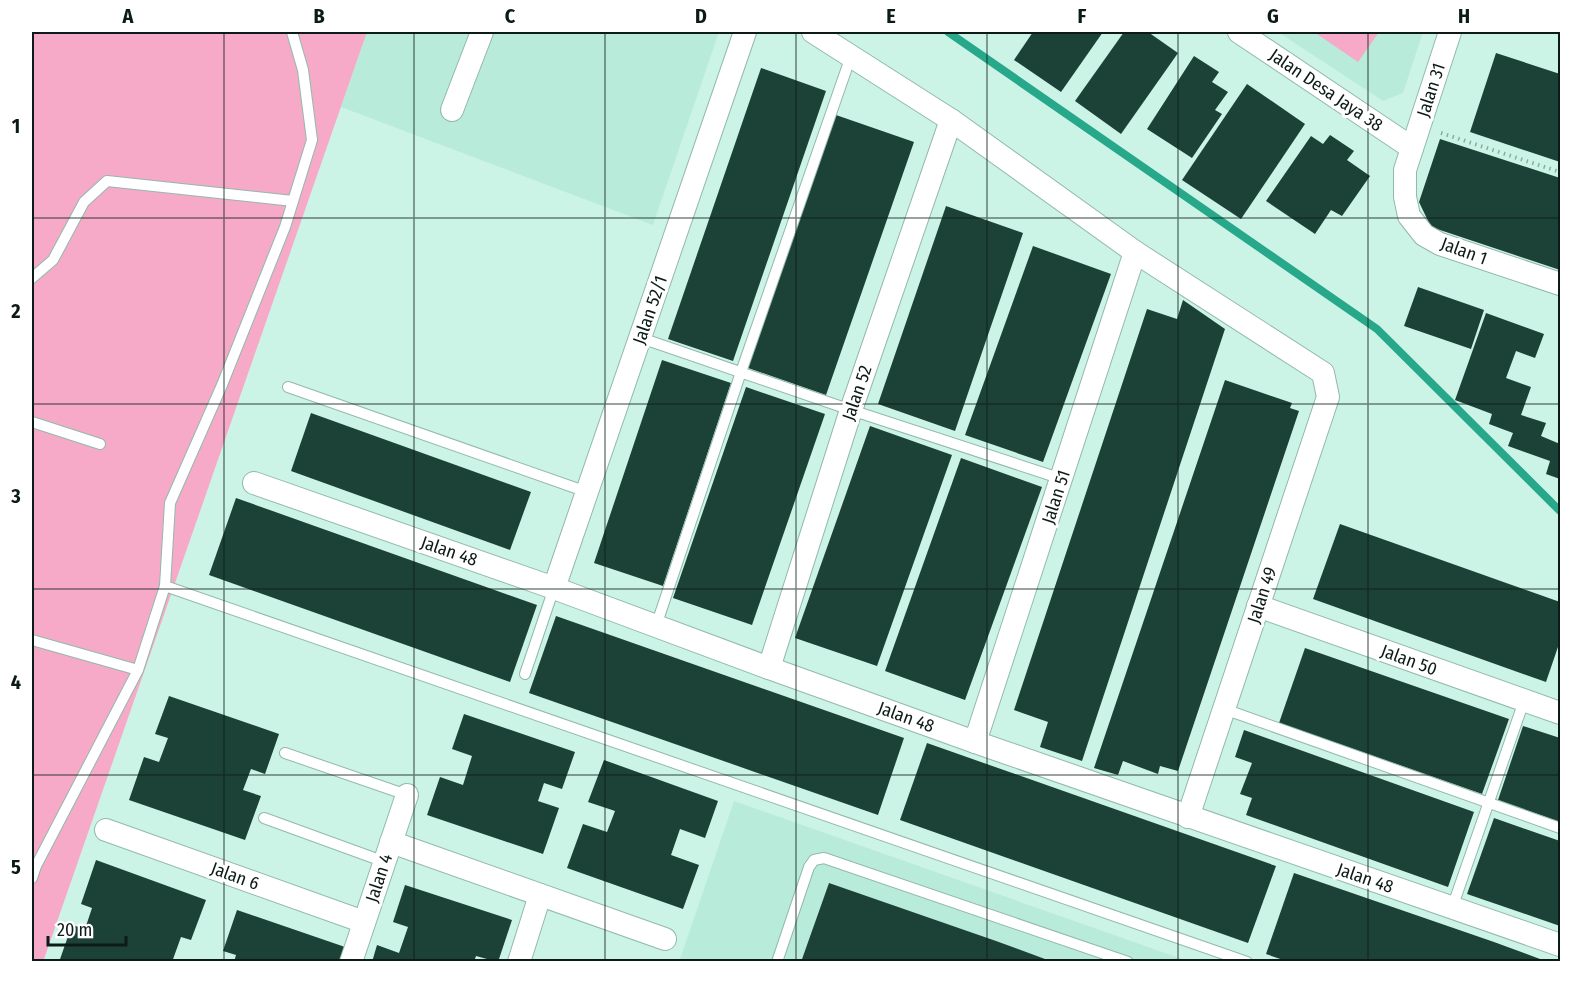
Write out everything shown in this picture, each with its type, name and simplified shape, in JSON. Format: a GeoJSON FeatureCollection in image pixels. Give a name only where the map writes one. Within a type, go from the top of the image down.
{"type":"FeatureCollection","features":[{"type":"Feature","properties":{"kind":"street"},"geometry":{"type":"LineString","coordinates":[[452,110],[482,32]]}},
{"type":"Feature","properties":{"kind":"street","name":"Jalan 52/1"},"geometry":{"type":"LineString","coordinates":[[554,588],[745,32]]}},
{"type":"Feature","properties":{"kind":"street"},"geometry":{"type":"LineString","coordinates":[[813,32],[951,120],[1136,252]]}},
{"type":"Feature","properties":{"kind":"street","name":"Jalan Desa Jaya 38"},"geometry":{"type":"LineString","coordinates":[[1239,32],[1412,148]]}},
{"type":"Feature","properties":{"kind":"street","name":"Jalan 31"},"geometry":{"type":"LineString","coordinates":[[1412,148],[1450,32]]}},
{"type":"Feature","properties":{"kind":"street","name":"Jalan 52"},"geometry":{"type":"LineString","coordinates":[[769,668],[851,410],[951,120]]}},
{"type":"Feature","properties":{"kind":"street","name":"Jalan 1"},"geometry":{"type":"LineString","coordinates":[[1412,148],[1405,170],[1405,197],[1409,216],[1424,235],[1440,244],[1560,284]]}},
{"type":"Feature","properties":{"kind":"street","name":"Jalan 49"},"geometry":{"type":"LineString","coordinates":[[1136,252],[1323,373],[1328,397],[1188,817]]}},
{"type":"Feature","properties":{"kind":"street","name":"Jalan 51"},"geometry":{"type":"LineString","coordinates":[[975,742],[1136,252]]}},
{"type":"Feature","properties":{"kind":"street","name":"Jalan 48"},"geometry":{"type":"LineString","coordinates":[[254,483],[554,588],[975,742],[1560,945]]}},
{"type":"Feature","properties":{"kind":"street","name":"Jalan 50"},"geometry":{"type":"LineString","coordinates":[[1258,606],[1560,713]]}},
{"type":"Feature","properties":{"kind":"street","name":"Jalan 4"},"geometry":{"type":"LineString","coordinates":[[351,962],[407,795]]}},
{"type":"Feature","properties":{"kind":"street","name":"Jalan 6"},"geometry":{"type":"LineString","coordinates":[[106,830],[364,922]]}},
{"type":"Feature","properties":{"kind":"street"},"geometry":{"type":"LineString","coordinates":[[388,852],[540,895],[665,939]]}},
{"type":"Feature","properties":{"kind":"street"},"geometry":{"type":"LineString","coordinates":[[519,962],[540,895]]}},
{"type":"Feature","properties":{"kind":"lane"},"geometry":{"type":"LineString","coordinates":[[32,878],[36,866],[138,670],[165,586],[170,503],[222,385],[294,201],[312,140],[303,70],[292,32]]}},
{"type":"Feature","properties":{"kind":"lane"},"geometry":{"type":"LineString","coordinates":[[656,626],[851,56]]}},
{"type":"Feature","properties":{"kind":"lane"},"geometry":{"type":"LineString","coordinates":[[32,279],[53,261],[84,202],[107,181],[294,201]]}},
{"type":"Feature","properties":{"kind":"lane"},"geometry":{"type":"LineString","coordinates":[[641,338],[1062,479]]}},
{"type":"Feature","properties":{"kind":"lane"},"geometry":{"type":"LineString","coordinates":[[288,387],[587,492]]}},
{"type":"Feature","properties":{"kind":"lane"},"geometry":{"type":"LineString","coordinates":[[32,422],[100,444]]}},
{"type":"Feature","properties":{"kind":"lane"},"geometry":{"type":"LineString","coordinates":[[165,586],[1247,962]]}},
{"type":"Feature","properties":{"kind":"lane"},"geometry":{"type":"LineString","coordinates":[[525,674],[554,588]]}},
{"type":"Feature","properties":{"kind":"lane"},"geometry":{"type":"LineString","coordinates":[[32,640],[138,670]]}},
{"type":"Feature","properties":{"kind":"lane"},"geometry":{"type":"LineString","coordinates":[[1452,908],[1524,701]]}},
{"type":"Feature","properties":{"kind":"lane"},"geometry":{"type":"LineString","coordinates":[[1224,709],[1560,828]]}},
{"type":"Feature","properties":{"kind":"lane"},"geometry":{"type":"LineString","coordinates":[[285,753],[407,795]]}},
{"type":"Feature","properties":{"kind":"lane"},"geometry":{"type":"LineString","coordinates":[[264,818],[388,852]]}},
{"type":"Feature","properties":{"kind":"lane"},"geometry":{"type":"LineString","coordinates":[[777,962],[809,867],[814,860],[824,858],[1128,962]]}},
{"type":"Feature","properties":{"kind":"path"},"geometry":{"type":"LineString","coordinates":[[1419,126],[1560,172]]}},
{"type":"Feature","properties":{"kind":"shaded area"},"geometry":{"type":"Polygon","coordinates":[[[32,32],[367,32],[43,962],[32,961],[32,32]]]}},
{"type":"Feature","properties":{"kind":"shaded area"},"geometry":{"type":"Polygon","coordinates":[[[367,32],[719,32],[653,225],[341,107],[367,32]]]}},
{"type":"Feature","properties":{"kind":"shaded area"},"geometry":{"type":"Polygon","coordinates":[[[1278,32],[1423,32],[1403,93],[1383,101],[1278,32]]]}},
{"type":"Feature","properties":{"kind":"shaded area"},"geometry":{"type":"Polygon","coordinates":[[[1314,32],[1379,32],[1358,62],[1314,32]]]}},
{"type":"Feature","properties":{"kind":"shaded area"},"geometry":{"type":"Polygon","coordinates":[[[734,801],[1188,961],[679,962],[734,801]]]}},
{"type":"Feature","properties":{"kind":"building"},"geometry":{"type":"Polygon","coordinates":[[[1033,32],[1103,32],[1061,92],[1014,60],[1033,32]]]}},
{"type":"Feature","properties":{"kind":"building"},"geometry":{"type":"Polygon","coordinates":[[[1124,32],[1148,32],[1178,53],[1121,134],[1075,101],[1124,32]]]}},
{"type":"Feature","properties":{"kind":"building"},"geometry":{"type":"Polygon","coordinates":[[[1496,53],[1560,74],[1560,162],[1470,132],[1496,53]]]}},
{"type":"Feature","properties":{"kind":"building"},"geometry":{"type":"Polygon","coordinates":[[[1194,56],[1219,72],[1212,82],[1228,92],[1215,110],[1222,114],[1192,158],[1147,129],[1194,56]]]}},
{"type":"Feature","properties":{"kind":"building"},"geometry":{"type":"Polygon","coordinates":[[[761,68],[826,91],[733,361],[668,339],[761,68]]]}},
{"type":"Feature","properties":{"kind":"building"},"geometry":{"type":"Polygon","coordinates":[[[1247,84],[1305,124],[1241,219],[1182,180],[1247,84]]]}},
{"type":"Feature","properties":{"kind":"building"},"geometry":{"type":"Polygon","coordinates":[[[836,115],[914,142],[826,395],[748,368],[836,115]]]}},
{"type":"Feature","properties":{"kind":"building"},"geometry":{"type":"Polygon","coordinates":[[[1330,135],[1354,151],[1347,160],[1370,176],[1342,216],[1331,210],[1315,234],[1266,201],[1311,136],[1323,144],[1330,135]]]}},
{"type":"Feature","properties":{"kind":"building"},"geometry":{"type":"Polygon","coordinates":[[[1440,139],[1560,178],[1560,270],[1431,227],[1419,202],[1440,139]]]}},
{"type":"Feature","properties":{"kind":"building"},"geometry":{"type":"Polygon","coordinates":[[[946,206],[1023,233],[955,431],[878,404],[946,206]]]}},
{"type":"Feature","properties":{"kind":"building"},"geometry":{"type":"Polygon","coordinates":[[[1033,246],[1111,274],[1043,462],[965,435],[1033,246]]]}},
{"type":"Feature","properties":{"kind":"building"},"geometry":{"type":"Polygon","coordinates":[[[1418,287],[1484,310],[1471,349],[1404,326],[1418,287]]]}},
{"type":"Feature","properties":{"kind":"building"},"geometry":{"type":"Polygon","coordinates":[[[1183,300],[1225,329],[1082,761],[1040,747],[1048,722],[1014,710],[1147,309],[1177,319],[1183,300]]]}},
{"type":"Feature","properties":{"kind":"building"},"geometry":{"type":"Polygon","coordinates":[[[1486,313],[1544,334],[1535,358],[1516,351],[1506,378],[1531,387],[1521,415],[1546,423],[1541,436],[1560,444],[1560,479],[1546,474],[1550,461],[1508,446],[1513,433],[1489,424],[1492,414],[1455,400],[1486,313]]]}},
{"type":"Feature","properties":{"kind":"building"},"geometry":{"type":"Polygon","coordinates":[[[662,360],[731,383],[663,586],[594,563],[662,360]]]}},
{"type":"Feature","properties":{"kind":"building"},"geometry":{"type":"Polygon","coordinates":[[[1225,380],[1292,403],[1290,408],[1299,411],[1178,771],[1160,766],[1158,774],[1123,761],[1118,775],[1094,768],[1225,380]]]}},
{"type":"Feature","properties":{"kind":"building"},"geometry":{"type":"Polygon","coordinates":[[[746,387],[825,414],[752,625],[673,598],[746,387]]]}},
{"type":"Feature","properties":{"kind":"building"},"geometry":{"type":"Polygon","coordinates":[[[311,413],[531,492],[510,550],[291,471],[311,413]]]}},
{"type":"Feature","properties":{"kind":"building"},"geometry":{"type":"Polygon","coordinates":[[[870,426],[952,455],[877,666],[795,638],[870,426]]]}},
{"type":"Feature","properties":{"kind":"building"},"geometry":{"type":"Polygon","coordinates":[[[961,458],[1042,487],[965,700],[885,671],[961,458]]]}},
{"type":"Feature","properties":{"kind":"building"},"geometry":{"type":"Polygon","coordinates":[[[236,498],[537,605],[510,682],[209,575],[236,498]]]}},
{"type":"Feature","properties":{"kind":"building"},"geometry":{"type":"Polygon","coordinates":[[[1340,524],[1560,602],[1560,641],[1546,682],[1313,599],[1340,524]]]}},
{"type":"Feature","properties":{"kind":"building"},"geometry":{"type":"Polygon","coordinates":[[[556,616],[904,738],[878,815],[529,693],[556,616]]]}},
{"type":"Feature","properties":{"kind":"building"},"geometry":{"type":"Polygon","coordinates":[[[1305,648],[1509,719],[1482,794],[1279,723],[1305,648]]]}},
{"type":"Feature","properties":{"kind":"building"},"geometry":{"type":"Polygon","coordinates":[[[169,696],[279,734],[265,774],[251,769],[243,790],[261,796],[245,840],[129,800],[144,757],[159,762],[168,738],[155,734],[169,696]]]}},
{"type":"Feature","properties":{"kind":"building"},"geometry":{"type":"Polygon","coordinates":[[[464,714],[575,752],[562,789],[544,783],[538,801],[559,808],[543,854],[427,815],[440,777],[463,785],[472,756],[452,749],[464,714]]]}},
{"type":"Feature","properties":{"kind":"building"},"geometry":{"type":"Polygon","coordinates":[[[1523,726],[1560,738],[1560,822],[1498,800],[1523,726]]]}},
{"type":"Feature","properties":{"kind":"building"},"geometry":{"type":"Polygon","coordinates":[[[1244,730],[1474,812],[1448,887],[1246,815],[1252,798],[1240,794],[1252,763],[1235,757],[1244,730]]]}},
{"type":"Feature","properties":{"kind":"building"},"geometry":{"type":"Polygon","coordinates":[[[927,743],[1276,866],[1248,943],[900,820],[927,743]]]}},
{"type":"Feature","properties":{"kind":"building"},"geometry":{"type":"Polygon","coordinates":[[[604,760],[718,801],[705,838],[680,829],[671,855],[699,865],[683,909],[567,868],[583,824],[607,832],[615,811],[588,802],[604,760]]]}},
{"type":"Feature","properties":{"kind":"building"},"geometry":{"type":"Polygon","coordinates":[[[1494,818],[1560,841],[1560,926],[1467,894],[1494,818]]]}},
{"type":"Feature","properties":{"kind":"building"},"geometry":{"type":"Polygon","coordinates":[[[96,860],[206,900],[191,940],[181,937],[172,962],[59,962],[72,925],[85,929],[92,908],[81,904],[96,860]]]}},
{"type":"Feature","properties":{"kind":"building"},"geometry":{"type":"Polygon","coordinates":[[[1294,873],[1548,962],[1289,962],[1266,954],[1294,873]]]}},
{"type":"Feature","properties":{"kind":"building"},"geometry":{"type":"Polygon","coordinates":[[[829,883],[996,941],[1053,962],[801,962],[829,883]]]}},
{"type":"Feature","properties":{"kind":"building"},"geometry":{"type":"Polygon","coordinates":[[[405,885],[512,920],[498,962],[476,956],[474,962],[372,962],[377,945],[399,953],[408,927],[393,922],[405,885]]]}},
{"type":"Feature","properties":{"kind":"building"},"geometry":{"type":"Polygon","coordinates":[[[237,910],[345,947],[340,962],[234,962],[236,955],[223,951],[237,910]]]}},
{"type":"Feature","properties":{"kind":"waterway"},"geometry":{"type":"LineString","coordinates":[[948,32],[1377,329],[1560,511]]}}]}
